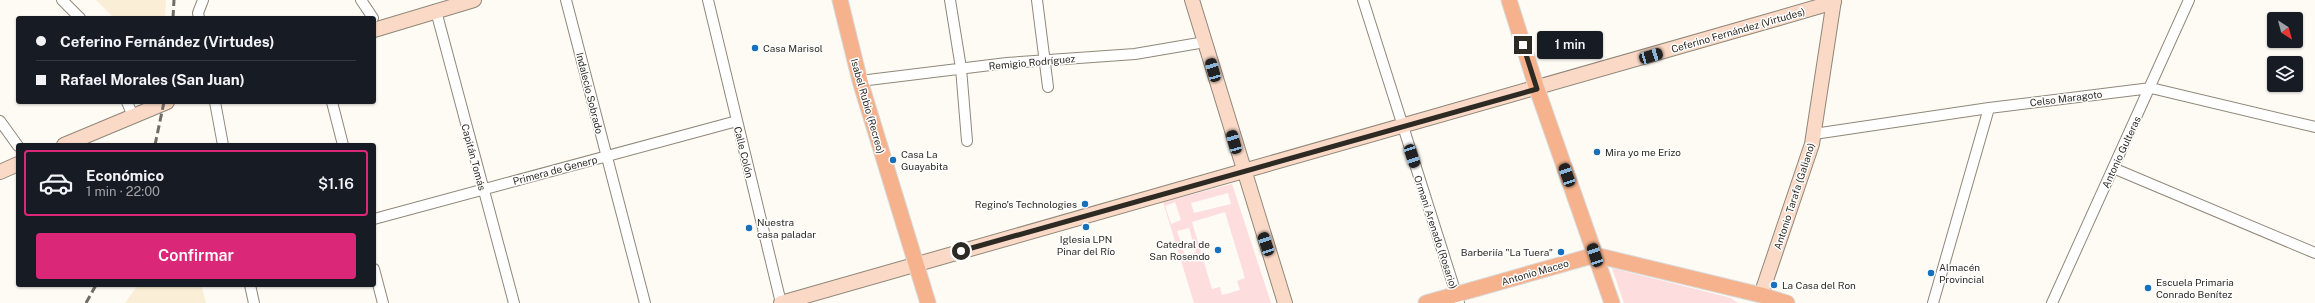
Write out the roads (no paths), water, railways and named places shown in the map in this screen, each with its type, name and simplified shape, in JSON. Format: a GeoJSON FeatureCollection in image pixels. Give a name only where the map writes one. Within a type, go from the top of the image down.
{"type":"FeatureCollection","features":[{"type":"Feature","properties":{"kind":"main road","name":"Isabel Rubio (Recreo)"},"geometry":{"type":"LineString","coordinates":[[840,0],[860,81],[928,303]]}},
{"type":"Feature","properties":{"kind":"main road"},"geometry":{"type":"LineString","coordinates":[[1509,0],[1537,89],[1612,303]]}},
{"type":"Feature","properties":{"kind":"main road","name":"Antonio Maceo"},"geometry":{"type":"LineString","coordinates":[[1426,303],[1457,299],[1595,255],[1763,299],[1787,303]]}},
{"type":"Feature","properties":{"kind":"street"},"geometry":{"type":"LineString","coordinates":[[62,0],[78,16]]}},
{"type":"Feature","properties":{"kind":"street"},"geometry":{"type":"LineString","coordinates":[[199,16],[198,13],[203,0]]}},
{"type":"Feature","properties":{"kind":"street"},"geometry":{"type":"LineString","coordinates":[[361,0],[370,16]]}},
{"type":"Feature","properties":{"kind":"street"},"geometry":{"type":"LineString","coordinates":[[376,24],[436,11],[474,0]]}},
{"type":"Feature","properties":{"kind":"street","name":"Indalecio Sobrado"},"geometry":{"type":"LineString","coordinates":[[566,0],[645,303]]}},
{"type":"Feature","properties":{"kind":"street","name":"Calle Colón"},"geometry":{"type":"LineString","coordinates":[[708,0],[781,303]]}},
{"type":"Feature","properties":{"kind":"street"},"geometry":{"type":"LineString","coordinates":[[950,0],[961,68],[967,141]]}},
{"type":"Feature","properties":{"kind":"street"},"geometry":{"type":"LineString","coordinates":[[1037,0],[1046,60],[1048,87]]}},
{"type":"Feature","properties":{"kind":"street"},"geometry":{"type":"LineString","coordinates":[[1192,0],[1242,170],[1285,303]]}},
{"type":"Feature","properties":{"kind":"street","name":"Ormani Arenado (Rosario)"},"geometry":{"type":"LineString","coordinates":[[1363,0],[1457,299]]}},
{"type":"Feature","properties":{"kind":"street","name":"Antonio Gulteras"},"geometry":{"type":"LineString","coordinates":[[2052,303],[2151,88],[2189,0]]}},
{"type":"Feature","properties":{"kind":"street","name":"Ceferino Fernández (Virtudes)"},"geometry":{"type":"LineString","coordinates":[[781,303],[1242,170],[1537,89],[1836,1]]}},
{"type":"Feature","properties":{"kind":"street","name":"Antonio Tarafa (Galiano)"},"geometry":{"type":"LineString","coordinates":[[1763,299],[1812,144],[1836,1]]}},
{"type":"Feature","properties":{"kind":"street","name":"Capitán Tomás"},"geometry":{"type":"LineString","coordinates":[[436,11],[514,303]]}},
{"type":"Feature","properties":{"kind":"street","name":"Remigio Rodríguez"},"geometry":{"type":"LineString","coordinates":[[860,81],[961,68],[1135,54],[1205,42]]}},
{"type":"Feature","properties":{"kind":"street","name":"Celso Maragoto"},"geometry":{"type":"LineString","coordinates":[[1814,134],[1989,108],[2151,88],[2315,127]]}},
{"type":"Feature","properties":{"kind":"street"},"geometry":{"type":"LineString","coordinates":[[128,104],[133,116]]}},
{"type":"Feature","properties":{"kind":"street"},"geometry":{"type":"LineString","coordinates":[[69,143],[161,104]]}},
{"type":"Feature","properties":{"kind":"street"},"geometry":{"type":"LineString","coordinates":[[215,104],[223,143]]}},
{"type":"Feature","properties":{"kind":"street"},"geometry":{"type":"LineString","coordinates":[[333,104],[342,143]]}},
{"type":"Feature","properties":{"kind":"street"},"geometry":{"type":"LineString","coordinates":[[1932,303],[1989,108]]}},
{"type":"Feature","properties":{"kind":"street"},"geometry":{"type":"LineString","coordinates":[[0,121],[16,143]]}},
{"type":"Feature","properties":{"kind":"street","name":"Primera de Generp"},"geometry":{"type":"LineString","coordinates":[[376,218],[737,121]]}},
{"type":"Feature","properties":{"kind":"street"},"geometry":{"type":"LineString","coordinates":[[0,172],[16,165]]}},
{"type":"Feature","properties":{"kind":"street"},"geometry":{"type":"LineString","coordinates":[[2113,168],[2315,253]]}},
{"type":"Feature","properties":{"kind":"street"},"geometry":{"type":"LineString","coordinates":[[376,278],[382,303]]}},
{"type":"Feature","properties":{"kind":"street"},"geometry":{"type":"LineString","coordinates":[[250,287],[254,303]]}},
{"type":"Feature","properties":{"kind":"railway"},"geometry":{"type":"LineString","coordinates":[[173,16],[174,0]]}},
{"type":"Feature","properties":{"kind":"railway"},"geometry":{"type":"LineString","coordinates":[[155,143],[164,104]]}},
{"type":"Feature","properties":{"kind":"railway"},"geometry":{"type":"LineString","coordinates":[[86,303],[95,287]]}},
{"type":"Feature","properties":{"kind":"place","name":"Casa Marisol"},"geometry":{"type":"Point","coordinates":[755,48]}},
{"type":"Feature","properties":{"kind":"place","name":"Mira yo me Erizo"},"geometry":{"type":"Point","coordinates":[1597,152]}},
{"type":"Feature","properties":{"kind":"place","name":"Casa La Guayabita"},"geometry":{"type":"Point","coordinates":[893,160]}},
{"type":"Feature","properties":{"kind":"place","name":"Regino's Technologies"},"geometry":{"type":"Point","coordinates":[1085,204]}},
{"type":"Feature","properties":{"kind":"place","name":"Iglesia LPN Pinar del Río"},"geometry":{"type":"Point","coordinates":[1086,227]}},
{"type":"Feature","properties":{"kind":"place","name":"Nuestra casa paladar"},"geometry":{"type":"Point","coordinates":[749,228]}},
{"type":"Feature","properties":{"kind":"place","name":"Catedral de San Rosendo"},"geometry":{"type":"Point","coordinates":[1218,250]}},
{"type":"Feature","properties":{"kind":"place","name":"Barberiía \"La Tuera\""},"geometry":{"type":"Point","coordinates":[1561,252]}},
{"type":"Feature","properties":{"kind":"place","name":"Almacén Provincial"},"geometry":{"type":"Point","coordinates":[1931,273]}},
{"type":"Feature","properties":{"kind":"place","name":"La Casa del Ron"},"geometry":{"type":"Point","coordinates":[1774,285]}},
{"type":"Feature","properties":{"kind":"place","name":"Escuela Primaria Conrado Benítez"},"geometry":{"type":"Point","coordinates":[2148,288]}}]}
